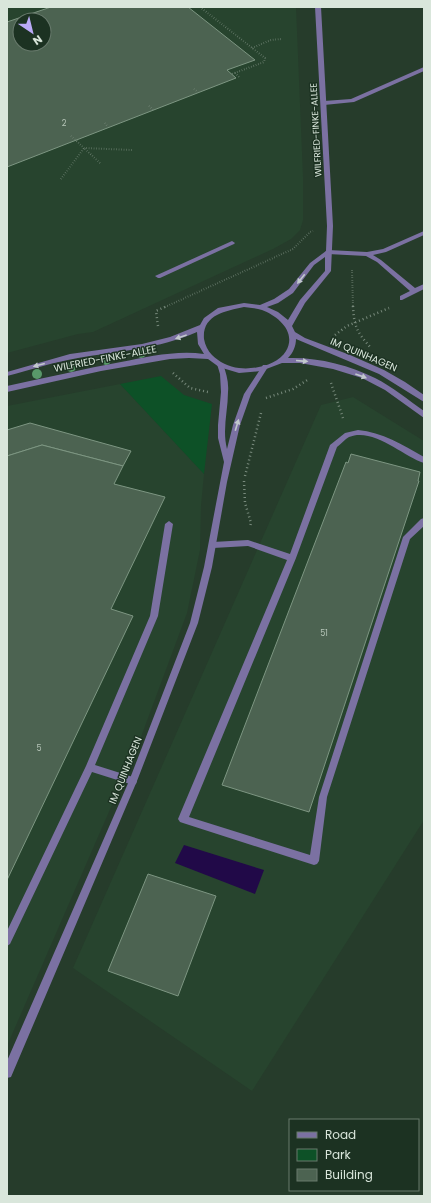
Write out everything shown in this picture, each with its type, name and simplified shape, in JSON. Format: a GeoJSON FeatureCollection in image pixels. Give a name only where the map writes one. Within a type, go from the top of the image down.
{"type":"FeatureCollection","features":[{"type":"Feature","properties":{"kind":"street","name":"WILFRIED-FINKE-ALLEE"},"geometry":{"type":"LineString","coordinates":[[289,325],[302,302],[328,270],[330,226],[318,7]]}},
{"type":"Feature","properties":{"kind":"street"},"geometry":{"type":"LineString","coordinates":[[324,103],[352,101],[424,69]]}},
{"type":"Feature","properties":{"kind":"street"},"geometry":{"type":"LineString","coordinates":[[261,307],[276,301],[291,291],[312,264],[328,252],[367,254],[384,252],[424,233]]}},
{"type":"Feature","properties":{"kind":"street"},"geometry":{"type":"LineString","coordinates":[[158,276],[232,243]]}},
{"type":"Feature","properties":{"kind":"street"},"geometry":{"type":"LineString","coordinates":[[367,254],[379,261],[415,291]]}},
{"type":"Feature","properties":{"kind":"street"},"geometry":{"type":"LineString","coordinates":[[402,298],[424,286]]}},
{"type":"Feature","properties":{"kind":"street"},"geometry":{"type":"LineString","coordinates":[[244,305],[261,307],[279,315],[289,325],[293,334],[293,343],[291,348],[279,361],[265,367],[246,370],[230,368],[208,357],[200,344],[199,336],[201,327],[210,316],[224,309],[244,305]]}},
{"type":"Feature","properties":{"kind":"street","name":"WILFRIED-FINKE-ALLEE"},"geometry":{"type":"LineString","coordinates":[[7,374],[77,355],[168,341],[201,327]]}},
{"type":"Feature","properties":{"kind":"street","name":"IM QUINHAGEN"},"geometry":{"type":"LineString","coordinates":[[293,334],[310,343],[390,375],[424,399]]}},
{"type":"Feature","properties":{"kind":"street","name":"WILFRIED-FINKE-ALLEE"},"geometry":{"type":"LineString","coordinates":[[7,390],[84,371],[164,357],[188,355],[208,357]]}},
{"type":"Feature","properties":{"kind":"street","name":"IM QUINHAGEN"},"geometry":{"type":"LineString","coordinates":[[279,361],[297,360],[324,365],[365,377],[395,394],[424,415]]}},
{"type":"Feature","properties":{"kind":"street","name":"IM QUINHAGEN"},"geometry":{"type":"LineString","coordinates":[[220,364],[225,380],[226,396],[221,435],[226,462]]}},
{"type":"Feature","properties":{"kind":"street","name":"IM QUINHAGEN"},"geometry":{"type":"LineString","coordinates":[[7,1073],[133,781],[194,623],[202,601],[226,462],[246,398],[265,367]]}},
{"type":"Feature","properties":{"kind":"street"},"geometry":{"type":"LineString","coordinates":[[424,460],[385,440],[363,432],[349,434],[334,445],[292,558],[183,819],[314,861],[323,797],[404,545],[407,537],[424,521]]}},
{"type":"Feature","properties":{"kind":"street"},"geometry":{"type":"LineString","coordinates":[[7,941],[90,766],[154,616],[169,524]]}},
{"type":"Feature","properties":{"kind":"street"},"geometry":{"type":"LineString","coordinates":[[213,544],[248,543],[292,558]]}},
{"type":"Feature","properties":{"kind":"street"},"geometry":{"type":"LineString","coordinates":[[90,766],[133,781]]}},
{"type":"Feature","properties":{"kind":"path"},"geometry":{"type":"LineString","coordinates":[[200,7],[265,58],[264,62],[232,74]]}},
{"type":"Feature","properties":{"kind":"path"},"geometry":{"type":"LineString","coordinates":[[252,48],[271,40],[282,38]]}},
{"type":"Feature","properties":{"kind":"path"},"geometry":{"type":"LineString","coordinates":[[235,73],[240,78]]}},
{"type":"Feature","properties":{"kind":"path"},"geometry":{"type":"LineString","coordinates":[[194,89],[198,92]]}},
{"type":"Feature","properties":{"kind":"path"},"geometry":{"type":"LineString","coordinates":[[149,106],[153,110]]}},
{"type":"Feature","properties":{"kind":"path"},"geometry":{"type":"LineString","coordinates":[[105,123],[108,126]]}},
{"type":"Feature","properties":{"kind":"path"},"geometry":{"type":"LineString","coordinates":[[71,136],[100,163]]}},
{"type":"Feature","properties":{"kind":"path"},"geometry":{"type":"LineString","coordinates":[[84,148],[132,150]]}},
{"type":"Feature","properties":{"kind":"path"},"geometry":{"type":"LineString","coordinates":[[61,179],[84,148]]}},
{"type":"Feature","properties":{"kind":"path"},"geometry":{"type":"LineString","coordinates":[[156,311],[293,249],[310,232],[330,226]]}},
{"type":"Feature","properties":{"kind":"path"},"geometry":{"type":"LineString","coordinates":[[351,253],[354,323],[361,337],[371,348]]}},
{"type":"Feature","properties":{"kind":"path"},"geometry":{"type":"LineString","coordinates":[[330,350],[334,336],[343,328],[381,313],[392,307],[402,298]]}},
{"type":"Feature","properties":{"kind":"path"},"geometry":{"type":"LineString","coordinates":[[265,399],[302,384],[324,365]]}},
{"type":"Feature","properties":{"kind":"path"},"geometry":{"type":"LineString","coordinates":[[168,368],[190,388],[226,396]]}},
{"type":"Feature","properties":{"kind":"path"},"geometry":{"type":"LineString","coordinates":[[329,376],[349,434]]}},
{"type":"Feature","properties":{"kind":"path"},"geometry":{"type":"LineString","coordinates":[[248,543],[251,523],[245,503],[243,483],[263,407]]}},
{"type":"Feature","properties":{"kind":"shaded area"},"geometry":{"type":"Polygon","coordinates":[[[7,7],[296,7],[303,177],[303,220],[300,230],[291,239],[273,249],[93,332],[78,334],[7,353],[7,7]]]}},
{"type":"Feature","properties":{"kind":"shaded area"},"geometry":{"type":"Polygon","coordinates":[[[120,384],[204,474],[201,506],[200,550],[187,613],[138,745],[7,1046],[7,406],[120,384]]]}},
{"type":"Feature","properties":{"kind":"shaded area"},"geometry":{"type":"Polygon","coordinates":[[[353,397],[424,441],[424,820],[252,1091],[73,968],[321,405],[353,397]]]}},
{"type":"Feature","properties":{"kind":"shaded area"},"geometry":{"type":"Polygon","coordinates":[[[184,845],[264,870],[255,894],[175,863],[184,845]]]}},
{"type":"Feature","properties":{"kind":"green space"},"geometry":{"type":"Polygon","coordinates":[[[161,376],[184,395],[212,404],[204,474],[120,384],[161,376]]]}},
{"type":"Feature","properties":{"kind":"building"},"geometry":{"type":"Polygon","coordinates":[[[51,7],[188,7],[255,60],[227,70],[236,78],[7,167],[7,22],[12,20],[12,52],[52,52],[52,12],[36,12],[51,7]]]}},
{"type":"Feature","properties":{"kind":"building"},"geometry":{"type":"Polygon","coordinates":[[[30,423],[131,451],[123,466],[42,445],[7,456],[7,430],[30,423]]]}},
{"type":"Feature","properties":{"kind":"building"},"geometry":{"type":"Polygon","coordinates":[[[42,445],[123,466],[114,484],[165,497],[111,609],[133,616],[7,880],[7,456],[42,445]]]}},
{"type":"Feature","properties":{"kind":"building"},"geometry":{"type":"Polygon","coordinates":[[[351,454],[420,472],[419,481],[309,812],[222,785],[346,462],[348,463],[351,454]]]}},
{"type":"Feature","properties":{"kind":"building"},"geometry":{"type":"Polygon","coordinates":[[[148,874],[216,896],[178,996],[108,971],[148,874]]]}}]}
